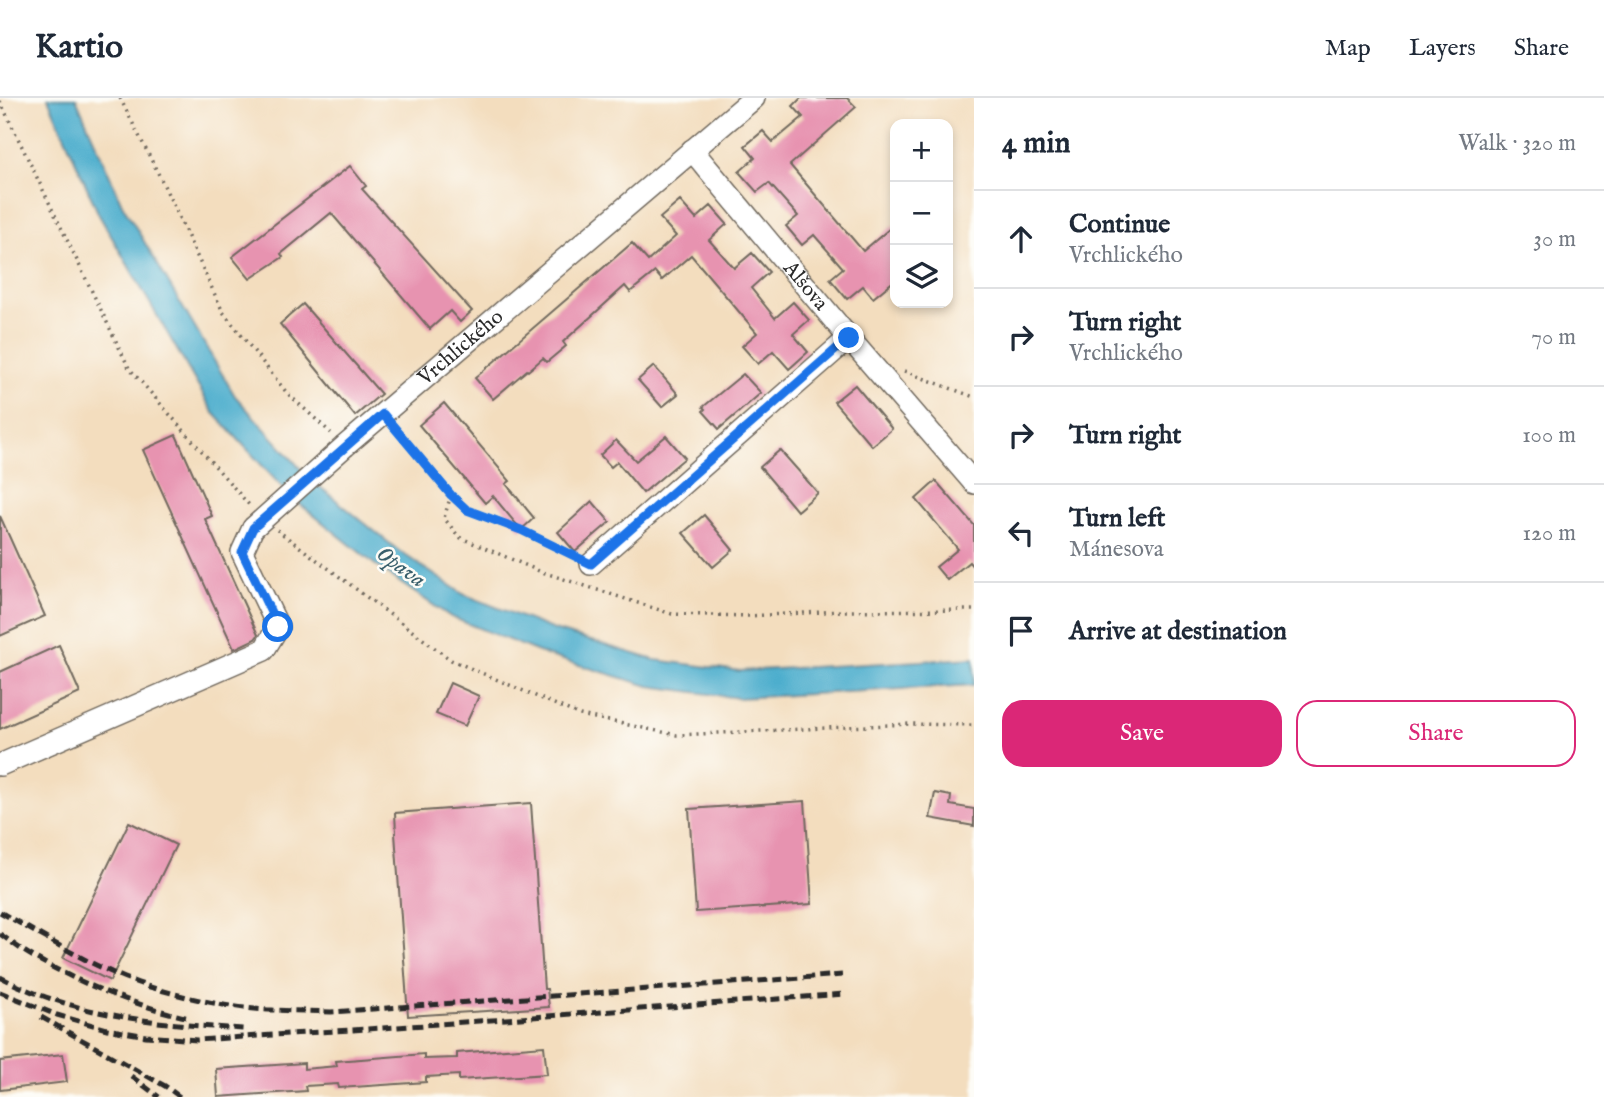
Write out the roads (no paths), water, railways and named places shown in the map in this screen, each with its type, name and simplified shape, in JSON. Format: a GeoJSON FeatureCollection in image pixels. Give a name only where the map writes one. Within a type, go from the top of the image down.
{"type":"FeatureCollection","features":[{"type":"Feature","properties":{"kind":"street","name":"Vrchlického"},"geometry":{"type":"LineString","coordinates":[[0,765],[264,650],[278,627],[242,552],[260,521],[754,98]]}},
{"type":"Feature","properties":{"kind":"street","name":"Alšova"},"geometry":{"type":"LineString","coordinates":[[692,150],[974,483]]}},
{"type":"Feature","properties":{"kind":"street"},"geometry":{"type":"LineString","coordinates":[[591,564],[849,338]]}},
{"type":"Feature","properties":{"kind":"water","name":"Opava"},"geometry":{"type":"Polygon","coordinates":[[[48,98],[76,98],[122,204],[235,396],[309,478],[399,551],[463,594],[554,630],[655,660],[740,671],[974,658],[974,685],[739,698],[649,686],[546,655],[451,617],[383,571],[291,497],[213,412],[99,215],[48,98]]]}},
{"type":"Feature","properties":{"kind":"railway"},"geometry":{"type":"LineString","coordinates":[[0,912],[73,953],[130,980],[194,999],[257,1009],[331,1012],[842,975]]}},
{"type":"Feature","properties":{"kind":"railway"},"geometry":{"type":"LineString","coordinates":[[0,934],[32,956],[88,985],[129,1001],[190,1018]]}},
{"type":"Feature","properties":{"kind":"railway"},"geometry":{"type":"LineString","coordinates":[[0,977],[29,991],[89,1010],[150,1021],[244,1029]]}},
{"type":"Feature","properties":{"kind":"railway"},"geometry":{"type":"LineString","coordinates":[[0,992],[57,1015],[107,1029],[146,1036],[197,1040],[845,994]]}},
{"type":"Feature","properties":{"kind":"railway"},"geometry":{"type":"LineString","coordinates":[[41,1017],[180,1097]]}},
{"type":"Feature","properties":{"kind":"railway"},"geometry":{"type":"LineString","coordinates":[[131,1076],[159,1097]]}}]}
